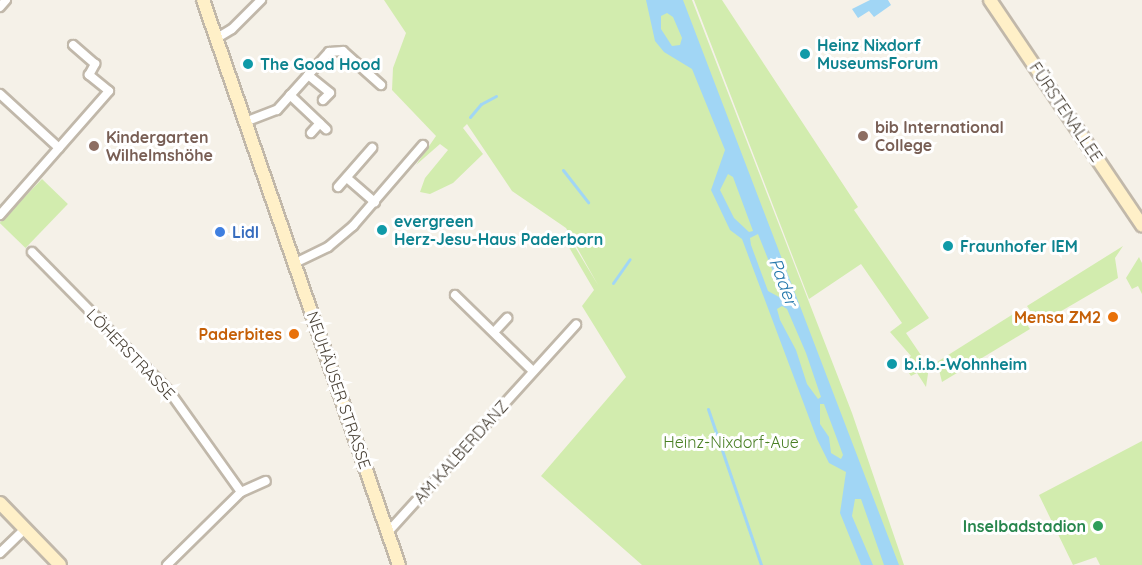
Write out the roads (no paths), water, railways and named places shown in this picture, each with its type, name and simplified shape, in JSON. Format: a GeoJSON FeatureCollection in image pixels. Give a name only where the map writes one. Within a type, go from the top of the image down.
{"type":"FeatureCollection","features":[{"type":"Feature","properties":{"kind":"main road","name":"NEUHÄUSER STRASSE"},"geometry":{"type":"LineString","coordinates":[[203,0],[399,565]]}},
{"type":"Feature","properties":{"kind":"main road","name":"FÜRSTENALLEE"},"geometry":{"type":"LineString","coordinates":[[990,0],[1142,225]]}},
{"type":"Feature","properties":{"kind":"main road"},"geometry":{"type":"LineString","coordinates":[[0,503],[60,565]]}},
{"type":"Feature","properties":{"kind":"street"},"geometry":{"type":"LineString","coordinates":[[0,7],[6,0]]}},
{"type":"Feature","properties":{"kind":"street"},"geometry":{"type":"LineString","coordinates":[[217,38],[232,29],[261,0]]}},
{"type":"Feature","properties":{"kind":"street"},"geometry":{"type":"LineString","coordinates":[[2,210],[109,91],[88,75],[95,64],[73,45]]}},
{"type":"Feature","properties":{"kind":"street"},"geometry":{"type":"LineString","coordinates":[[245,122],[277,111],[329,52],[339,50],[381,85]]}},
{"type":"Feature","properties":{"kind":"street"},"geometry":{"type":"LineString","coordinates":[[309,75],[330,93],[323,100]]}},
{"type":"Feature","properties":{"kind":"street"},"geometry":{"type":"LineString","coordinates":[[0,94],[59,148]]}},
{"type":"Feature","properties":{"kind":"street"},"geometry":{"type":"LineString","coordinates":[[290,95],[323,126],[311,133]]}},
{"type":"Feature","properties":{"kind":"street"},"geometry":{"type":"LineString","coordinates":[[296,263],[328,247],[375,202],[423,145]]}},
{"type":"Feature","properties":{"kind":"street"},"geometry":{"type":"LineString","coordinates":[[338,187],[372,148]]}},
{"type":"Feature","properties":{"kind":"street"},"geometry":{"type":"LineString","coordinates":[[347,178],[375,202]]}},
{"type":"Feature","properties":{"kind":"street","name":"LÖHERSTRASSE"},"geometry":{"type":"LineString","coordinates":[[32,252],[169,391],[242,492]]}},
{"type":"Feature","properties":{"kind":"street"},"geometry":{"type":"LineString","coordinates":[[456,295],[495,331],[533,372]]}},
{"type":"Feature","properties":{"kind":"street"},"geometry":{"type":"LineString","coordinates":[[495,331],[507,318]]}},
{"type":"Feature","properties":{"kind":"street","name":"AM KALBERDANZ"},"geometry":{"type":"LineString","coordinates":[[388,532],[576,325]]}},
{"type":"Feature","properties":{"kind":"street"},"geometry":{"type":"LineString","coordinates":[[167,565],[242,492],[266,481]]}},
{"type":"Feature","properties":{"kind":"street"},"geometry":{"type":"LineString","coordinates":[[0,553],[25,529]]}},
{"type":"Feature","properties":{"kind":"water","name":"Pader"},"geometry":{"type":"Polygon","coordinates":[[[646,0],[683,0],[899,565],[884,565],[861,499],[855,499],[852,516],[873,565],[861,565],[840,513],[846,472],[829,463],[817,439],[742,239],[730,230],[711,190],[725,150],[692,69],[664,52],[655,41],[646,0]],[[667,13],[661,16],[661,29],[672,46],[680,45],[682,38],[673,17],[667,13]],[[728,174],[720,190],[734,218],[749,232],[753,231],[733,177],[728,174]],[[758,234],[750,238],[768,291],[779,297],[782,294],[758,234]],[[782,306],[777,309],[780,320],[796,350],[807,384],[818,399],[821,397],[806,353],[787,309],[782,306]],[[820,404],[820,424],[829,437],[831,453],[841,459],[843,455],[824,404],[820,404]]]}},
{"type":"Feature","properties":{"kind":"water"},"geometry":{"type":"Polygon","coordinates":[[[870,0],[888,0],[891,5],[874,17],[869,11],[858,18],[852,9],[870,0]]]}},
{"type":"Feature","properties":{"kind":"waterway"},"geometry":{"type":"LineString","coordinates":[[470,117],[481,104],[496,96]]}},
{"type":"Feature","properties":{"kind":"waterway"},"geometry":{"type":"LineString","coordinates":[[563,170],[588,202]]}},
{"type":"Feature","properties":{"kind":"waterway"},"geometry":{"type":"LineString","coordinates":[[613,283],[630,259]]}},
{"type":"Feature","properties":{"kind":"waterway"},"geometry":{"type":"LineString","coordinates":[[708,409],[761,565]]}},
{"type":"Feature","properties":{"kind":"place","name":"Heinz Nixdorf MuseumsForum"},"geometry":{"type":"Point","coordinates":[805,54]}},
{"type":"Feature","properties":{"kind":"place","name":"The Good Hood"},"geometry":{"type":"Point","coordinates":[248,64]}},
{"type":"Feature","properties":{"kind":"place","name":"bib International College"},"geometry":{"type":"Point","coordinates":[863,136]}},
{"type":"Feature","properties":{"kind":"place","name":"Kindergarten Wilhelmshöhe"},"geometry":{"type":"Point","coordinates":[94,146]}},
{"type":"Feature","properties":{"kind":"place","name":"evergreen Herz-Jesu-Haus Paderborn"},"geometry":{"type":"Point","coordinates":[382,230]}},
{"type":"Feature","properties":{"kind":"place","name":"Lidl"},"geometry":{"type":"Point","coordinates":[220,232]}},
{"type":"Feature","properties":{"kind":"place","name":"Fraunhofer IEM"},"geometry":{"type":"Point","coordinates":[948,246]}},
{"type":"Feature","properties":{"kind":"place","name":"Mensa ZM2"},"geometry":{"type":"Point","coordinates":[1113,317]}},
{"type":"Feature","properties":{"kind":"place","name":"Paderbites"},"geometry":{"type":"Point","coordinates":[294,334]}},
{"type":"Feature","properties":{"kind":"place","name":"b.i.b.-Wohnheim"},"geometry":{"type":"Point","coordinates":[892,364]}},
{"type":"Feature","properties":{"kind":"place","name":"Inselbadstadion"},"geometry":{"type":"Point","coordinates":[1098,526]}},
{"type":"Feature","properties":{"kind":"park label","name":"Heinz-Nixdorf-Aue"},"geometry":{"type":"Point","coordinates":[731,442]}}]}
